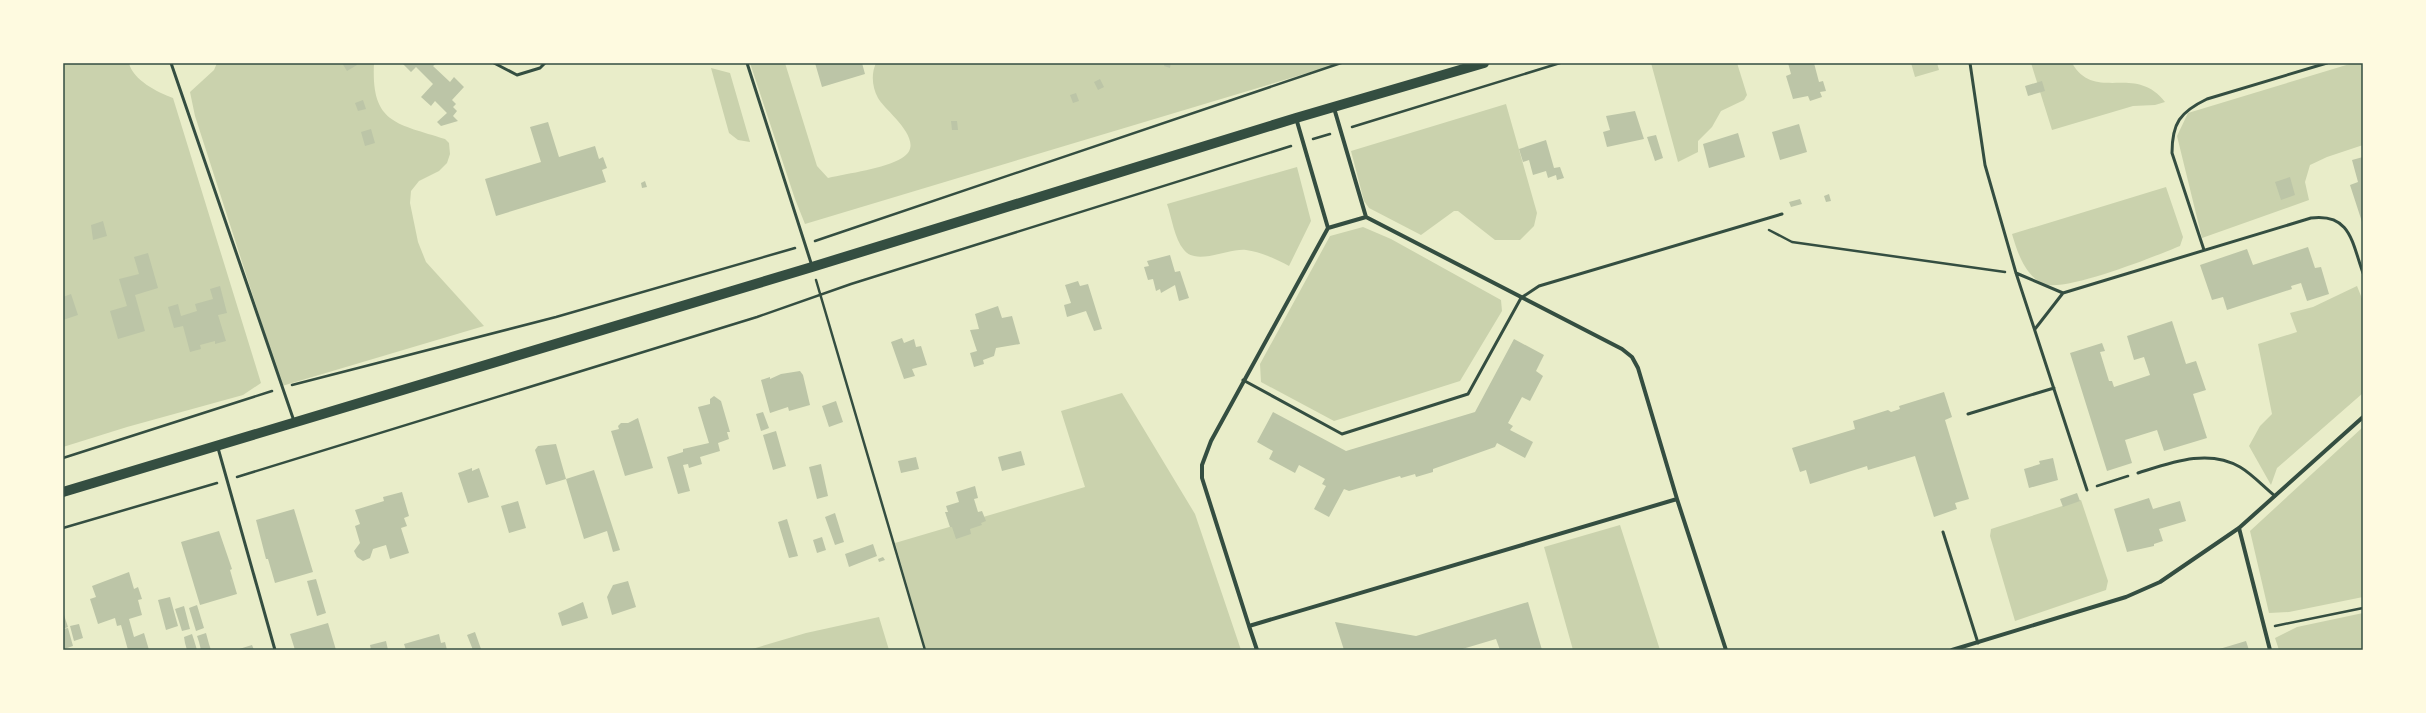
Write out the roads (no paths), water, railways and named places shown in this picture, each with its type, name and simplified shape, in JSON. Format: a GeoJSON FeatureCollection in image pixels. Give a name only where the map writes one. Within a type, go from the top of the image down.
{"type":"FeatureCollection","features":[{"type":"Feature","properties":{"kind":"main road"},"geometry":{"type":"LineString","coordinates":[[63,492],[812,267],[1471,65],[1484,63]]}},
{"type":"Feature","properties":{"kind":"street"},"geometry":{"type":"LineString","coordinates":[[1334,107],[1366,217]]}},
{"type":"Feature","properties":{"kind":"street"},"geometry":{"type":"LineString","coordinates":[[1296,118],[1328,228]]}},
{"type":"Feature","properties":{"kind":"street"},"geometry":{"type":"LineString","coordinates":[[1257,650],[1202,478],[1202,465],[1211,441],[1243,380],[1328,228],[1366,217],[1622,350],[1632,357],[1638,368],[1677,500],[1726,650]]}},
{"type":"Feature","properties":{"kind":"street"},"geometry":{"type":"LineString","coordinates":[[1952,650],[2126,597],[2160,582],[2239,528],[2363,417]]}},
{"type":"Feature","properties":{"kind":"street"},"geometry":{"type":"LineString","coordinates":[[1249,626],[1677,500]]}},
{"type":"Feature","properties":{"kind":"street"},"geometry":{"type":"LineString","coordinates":[[2239,528],[2266,628],[2270,650]]}},
{"type":"Feature","properties":{"kind":"lane"},"geometry":{"type":"LineString","coordinates":[[171,63],[294,423]]}},
{"type":"Feature","properties":{"kind":"lane"},"geometry":{"type":"LineString","coordinates":[[494,63],[517,75],[540,68],[545,63]]}},
{"type":"Feature","properties":{"kind":"lane"},"geometry":{"type":"LineString","coordinates":[[747,63],[812,267]]}},
{"type":"Feature","properties":{"kind":"lane"},"geometry":{"type":"LineString","coordinates":[[1970,63],[1973,76],[1984,165],[2016,273],[2087,490]]}},
{"type":"Feature","properties":{"kind":"lane"},"geometry":{"type":"LineString","coordinates":[[2204,250],[2172,153],[2172,136],[2178,120],[2190,107],[2207,99],[2327,63]]}},
{"type":"Feature","properties":{"kind":"lane"},"geometry":{"type":"LineString","coordinates":[[1243,380],[1342,434],[1468,394],[1521,298],[1539,286],[1782,214]]}},
{"type":"Feature","properties":{"kind":"lane"},"geometry":{"type":"LineString","coordinates":[[2035,329],[2062,293],[2311,218],[2322,216],[2342,223],[2348,231],[2363,273]]}},
{"type":"Feature","properties":{"kind":"lane"},"geometry":{"type":"LineString","coordinates":[[2016,273],[2062,293]]}},
{"type":"Feature","properties":{"kind":"lane"},"geometry":{"type":"LineString","coordinates":[[1968,414],[2054,388]]}},
{"type":"Feature","properties":{"kind":"lane"},"geometry":{"type":"LineString","coordinates":[[217,446],[275,650]]}},
{"type":"Feature","properties":{"kind":"lane"},"geometry":{"type":"LineString","coordinates":[[2138,473],[2178,460],[2199,458],[2221,460],[2240,466],[2275,496]]}},
{"type":"Feature","properties":{"kind":"lane"},"geometry":{"type":"LineString","coordinates":[[1943,532],[1978,642]]}}]}
